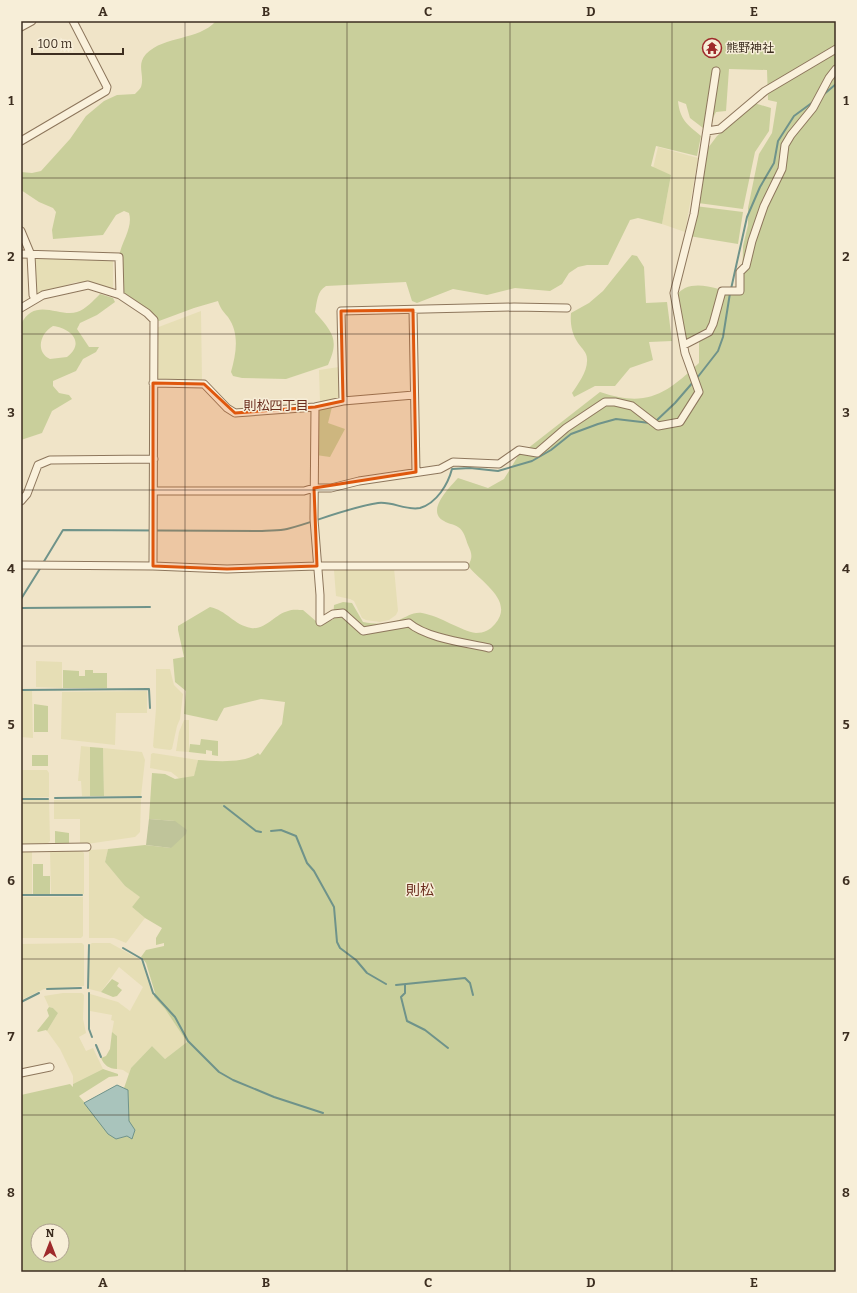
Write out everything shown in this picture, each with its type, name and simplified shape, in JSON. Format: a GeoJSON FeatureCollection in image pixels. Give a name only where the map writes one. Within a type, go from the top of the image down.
{"type":"FeatureCollection","features":[{"type":"Feature","properties":{"kind":"street"},"geometry":{"type":"LineString","coordinates":[[21,27],[32,21]]}},
{"type":"Feature","properties":{"kind":"street"},"geometry":{"type":"LineString","coordinates":[[21,141],[106,91],[107,87],[73,21]]}},
{"type":"Feature","properties":{"kind":"street"},"geometry":{"type":"LineString","coordinates":[[707,131],[720,129],[765,91],[836,49]]}},
{"type":"Feature","properties":{"kind":"street"},"geometry":{"type":"LineString","coordinates":[[684,345],[709,332],[713,324],[722,291],[740,291],[740,272],[746,266],[752,240],[764,206],[782,168],[785,145],[812,108],[829,78],[836,69]]}},
{"type":"Feature","properties":{"kind":"street"},"geometry":{"type":"LineString","coordinates":[[154,491],[304,491],[314,488],[330,488],[359,481],[416,472],[440,470],[453,462],[499,464],[519,450],[537,453],[566,428],[605,402],[615,402],[632,406],[658,426],[680,422],[699,392],[690,368],[684,345],[674,293],[694,214],[716,71]]}},
{"type":"Feature","properties":{"kind":"street"},"geometry":{"type":"LineString","coordinates":[[21,231],[31,255],[33,295],[35,299]]}},
{"type":"Feature","properties":{"kind":"street"},"geometry":{"type":"LineString","coordinates":[[21,254],[119,257],[120,295]]}},
{"type":"Feature","properties":{"kind":"street"},"geometry":{"type":"LineString","coordinates":[[21,308],[35,299],[66,289],[88,285],[120,295],[147,313],[154,320],[153,566]]}},
{"type":"Feature","properties":{"kind":"street"},"geometry":{"type":"LineString","coordinates":[[342,401],[342,311],[514,307],[567,308]]}},
{"type":"Feature","properties":{"kind":"street"},"geometry":{"type":"LineString","coordinates":[[414,310],[416,472]]}},
{"type":"Feature","properties":{"kind":"street"},"geometry":{"type":"LineString","coordinates":[[153,383],[204,384],[227,408],[234,413],[414,395]]}},
{"type":"Feature","properties":{"kind":"street"},"geometry":{"type":"LineString","coordinates":[[315,406],[314,488],[320,622],[333,614],[343,613],[363,631],[409,623],[414,627],[431,633],[489,648]]}},
{"type":"Feature","properties":{"kind":"street"},"geometry":{"type":"LineString","coordinates":[[21,501],[27,494],[38,465],[50,460],[154,459]]}},
{"type":"Feature","properties":{"kind":"street"},"geometry":{"type":"LineString","coordinates":[[21,565],[153,566],[227,569],[317,566],[465,566]]}},
{"type":"Feature","properties":{"kind":"street"},"geometry":{"type":"LineString","coordinates":[[21,848],[87,847]]}},
{"type":"Feature","properties":{"kind":"street"},"geometry":{"type":"LineString","coordinates":[[21,1073],[50,1067]]}},
{"type":"Feature","properties":{"kind":"highlighted area"},"geometry":{"type":"Polygon","coordinates":[[[413,310],[416,472],[314,488],[317,566],[227,569],[153,566],[153,383],[204,384],[235,413],[315,407],[343,401],[341,311],[413,310]]]}},
{"type":"Feature","properties":{"kind":"shaded area"},"geometry":{"type":"Polygon","coordinates":[[[658,147],[698,158],[685,232],[662,224],[671,175],[653,168],[658,147]]]}},
{"type":"Feature","properties":{"kind":"shaded area"},"geometry":{"type":"Polygon","coordinates":[[[37,258],[113,260],[113,288],[110,289],[76,282],[36,295],[33,261],[37,258]]]}},
{"type":"Feature","properties":{"kind":"shaded area"},"geometry":{"type":"Polygon","coordinates":[[[201,311],[202,381],[159,383],[155,379],[156,328],[201,311]]]}},
{"type":"Feature","properties":{"kind":"shaded area"},"geometry":{"type":"Polygon","coordinates":[[[339,367],[340,399],[320,402],[319,370],[339,367]]]}},
{"type":"Feature","properties":{"kind":"shaded area"},"geometry":{"type":"Polygon","coordinates":[[[394,568],[398,611],[396,615],[389,620],[380,622],[366,620],[362,618],[354,601],[336,596],[334,570],[394,568]]]}},
{"type":"Feature","properties":{"kind":"shaded area"},"geometry":{"type":"Polygon","coordinates":[[[36,661],[62,662],[62,688],[36,687],[36,661]]]}},
{"type":"Feature","properties":{"kind":"shaded area"},"geometry":{"type":"Polygon","coordinates":[[[156,669],[170,669],[174,685],[183,694],[180,719],[172,749],[170,750],[154,748],[153,746],[156,709],[156,669]]]}},
{"type":"Feature","properties":{"kind":"shaded area"},"geometry":{"type":"Polygon","coordinates":[[[21,691],[32,691],[33,738],[21,737],[21,691]]]}},
{"type":"Feature","properties":{"kind":"shaded area"},"geometry":{"type":"Polygon","coordinates":[[[147,691],[147,713],[116,713],[115,745],[61,739],[62,692],[147,691]]]}},
{"type":"Feature","properties":{"kind":"shaded area"},"geometry":{"type":"Polygon","coordinates":[[[184,720],[189,720],[189,752],[176,751],[179,732],[184,720]]]}},
{"type":"Feature","properties":{"kind":"shaded area"},"geometry":{"type":"Polygon","coordinates":[[[81,746],[90,747],[90,796],[82,796],[81,781],[78,781],[81,746]]]}},
{"type":"Feature","properties":{"kind":"shaded area"},"geometry":{"type":"Polygon","coordinates":[[[103,748],[142,752],[145,760],[141,796],[104,796],[103,748]]]}},
{"type":"Feature","properties":{"kind":"shaded area"},"geometry":{"type":"Polygon","coordinates":[[[153,753],[198,760],[194,777],[180,779],[171,772],[150,768],[151,754],[153,753]]]}},
{"type":"Feature","properties":{"kind":"shaded area"},"geometry":{"type":"Polygon","coordinates":[[[21,770],[47,770],[49,773],[49,797],[21,798],[21,770]]]}},
{"type":"Feature","properties":{"kind":"shaded area"},"geometry":{"type":"Polygon","coordinates":[[[141,798],[140,832],[135,837],[80,845],[80,819],[54,819],[54,800],[141,798]]]}},
{"type":"Feature","properties":{"kind":"shaded area"},"geometry":{"type":"Polygon","coordinates":[[[49,799],[50,841],[47,844],[21,844],[21,800],[49,799]]]}},
{"type":"Feature","properties":{"kind":"shaded area"},"geometry":{"type":"Polygon","coordinates":[[[108,849],[105,862],[125,886],[141,897],[132,907],[145,918],[126,943],[114,938],[89,938],[89,850],[108,849]]]}},
{"type":"Feature","properties":{"kind":"shaded area"},"geometry":{"type":"Polygon","coordinates":[[[50,850],[81,850],[84,853],[84,894],[51,894],[50,850]]]}},
{"type":"Feature","properties":{"kind":"shaded area"},"geometry":{"type":"Polygon","coordinates":[[[21,851],[32,851],[32,894],[21,894],[21,851]]]}},
{"type":"Feature","properties":{"kind":"shaded area"},"geometry":{"type":"Polygon","coordinates":[[[21,897],[83,897],[83,936],[81,938],[21,938],[21,897]]]}},
{"type":"Feature","properties":{"kind":"shaded area"},"geometry":{"type":"Polygon","coordinates":[[[82,943],[84,945],[84,986],[44,989],[21,1000],[21,944],[82,943]]]}},
{"type":"Feature","properties":{"kind":"shaded area"},"geometry":{"type":"Polygon","coordinates":[[[92,943],[110,943],[139,959],[144,965],[154,997],[165,1009],[187,1042],[165,1059],[152,1046],[131,1068],[129,1074],[123,1070],[117,1069],[117,1036],[112,1032],[114,1021],[111,1020],[112,1015],[90,1011],[90,994],[118,1002],[130,1011],[143,987],[119,967],[101,992],[89,989],[89,945],[92,943]]]}},
{"type":"Feature","properties":{"kind":"shaded area"},"geometry":{"type":"Polygon","coordinates":[[[63,993],[82,993],[84,995],[83,1019],[86,1033],[79,1037],[86,1051],[93,1048],[103,1069],[73,1084],[73,1076],[60,1049],[47,1031],[58,1013],[53,1008],[49,1007],[44,996],[63,993]]]}},
{"type":"Feature","properties":{"kind":"green space"},"geometry":{"type":"Polygon","coordinates":[[[216,21],[836,21],[836,1272],[21,1272],[21,1095],[70,1084],[73,1087],[73,1084],[103,1069],[118,1074],[118,1076],[109,1077],[79,1096],[116,1139],[127,1136],[129,1121],[128,1091],[124,1088],[131,1068],[152,1046],[165,1059],[187,1042],[165,1009],[154,997],[155,993],[146,963],[141,957],[146,950],[164,946],[164,943],[156,945],[156,938],[162,928],[145,918],[132,907],[140,897],[125,886],[105,862],[108,849],[145,845],[171,848],[175,821],[149,819],[152,773],[165,774],[175,779],[194,776],[198,760],[229,761],[245,759],[258,753],[260,755],[282,724],[285,702],[261,699],[224,708],[217,721],[184,714],[186,691],[175,682],[173,659],[184,657],[178,626],[210,607],[221,611],[240,624],[251,628],[261,627],[279,615],[290,610],[303,610],[317,622],[333,620],[334,605],[343,602],[352,603],[363,622],[376,624],[390,623],[412,614],[422,613],[436,617],[470,632],[479,633],[487,631],[491,628],[500,616],[501,607],[499,600],[488,585],[468,566],[471,560],[471,553],[462,530],[439,517],[437,511],[441,499],[458,478],[488,488],[504,479],[518,456],[600,392],[616,397],[631,399],[655,395],[676,383],[699,363],[699,341],[681,343],[673,313],[673,298],[683,289],[692,286],[706,286],[728,291],[742,292],[743,246],[748,225],[748,208],[759,154],[772,133],[777,102],[768,100],[767,70],[729,69],[726,111],[716,112],[712,120],[712,124],[703,128],[690,118],[686,104],[678,101],[682,117],[701,136],[697,156],[656,146],[651,166],[671,175],[662,224],[638,218],[630,220],[608,265],[587,265],[578,267],[569,273],[562,284],[550,291],[515,288],[487,295],[453,289],[417,303],[412,301],[406,282],[326,286],[319,294],[315,312],[330,331],[334,342],[332,356],[328,365],[286,379],[242,378],[233,376],[231,372],[236,337],[232,324],[218,301],[159,321],[124,293],[120,267],[120,252],[129,228],[129,213],[124,211],[116,215],[103,235],[53,239],[52,230],[56,212],[53,208],[39,202],[21,190],[21,172],[32,173],[41,171],[70,139],[86,116],[104,101],[117,95],[135,94],[141,87],[141,66],[143,58],[146,54],[162,44],[200,32],[216,21]]]}},
{"type":"Feature","properties":{"kind":"green space"},"geometry":{"type":"Polygon","coordinates":[[[754,103],[771,108],[769,131],[755,152],[743,209],[698,203],[705,152],[717,136],[754,103]]]}},
{"type":"Feature","properties":{"kind":"green space"},"geometry":{"type":"Polygon","coordinates":[[[695,206],[743,212],[738,244],[689,236],[695,206]]]}},
{"type":"Feature","properties":{"kind":"green space"},"geometry":{"type":"Polygon","coordinates":[[[632,255],[637,256],[644,267],[646,303],[667,302],[672,341],[649,342],[653,360],[630,368],[615,386],[595,386],[574,397],[572,393],[584,373],[587,364],[587,357],[576,340],[573,332],[571,325],[571,313],[589,303],[603,291],[632,255]]]}},
{"type":"Feature","properties":{"kind":"green space"},"geometry":{"type":"Polygon","coordinates":[[[100,294],[113,298],[115,302],[97,315],[80,323],[77,329],[89,347],[99,347],[96,352],[83,359],[76,371],[53,381],[53,386],[59,393],[69,395],[72,399],[52,411],[42,433],[21,440],[21,324],[33,311],[40,309],[70,313],[80,311],[100,294]],[[53,326],[42,338],[42,352],[50,359],[67,357],[73,351],[75,346],[74,337],[59,327],[53,326]]]}},
{"type":"Feature","properties":{"kind":"green space"},"geometry":{"type":"Polygon","coordinates":[[[332,407],[328,423],[345,429],[330,457],[316,455],[317,408],[332,407]]]}},
{"type":"Feature","properties":{"kind":"green space"},"geometry":{"type":"Polygon","coordinates":[[[63,670],[79,671],[79,676],[85,676],[85,670],[93,670],[93,673],[107,673],[107,688],[63,688],[63,670]]]}},
{"type":"Feature","properties":{"kind":"green space"},"geometry":{"type":"Polygon","coordinates":[[[34,704],[48,706],[48,732],[34,732],[34,704]]]}},
{"type":"Feature","properties":{"kind":"green space"},"geometry":{"type":"Polygon","coordinates":[[[201,739],[218,741],[218,756],[212,755],[212,751],[206,750],[206,754],[189,752],[190,744],[200,745],[201,739]]]}},
{"type":"Feature","properties":{"kind":"green space"},"geometry":{"type":"Polygon","coordinates":[[[90,747],[103,748],[104,796],[90,796],[90,747]]]}},
{"type":"Feature","properties":{"kind":"green space"},"geometry":{"type":"Polygon","coordinates":[[[32,755],[48,755],[48,766],[32,766],[32,755]]]}},
{"type":"Feature","properties":{"kind":"green space"},"geometry":{"type":"Polygon","coordinates":[[[149,819],[175,821],[187,830],[186,834],[171,848],[146,845],[149,819]]]}},
{"type":"Feature","properties":{"kind":"green space"},"geometry":{"type":"Polygon","coordinates":[[[55,831],[69,833],[69,843],[55,843],[55,831]]]}},
{"type":"Feature","properties":{"kind":"green space"},"geometry":{"type":"Polygon","coordinates":[[[33,864],[43,864],[43,876],[50,876],[50,894],[33,894],[33,864]]]}},
{"type":"Feature","properties":{"kind":"green space"},"geometry":{"type":"Polygon","coordinates":[[[112,979],[119,983],[117,986],[122,990],[117,996],[113,997],[101,992],[112,979]]]}},
{"type":"Feature","properties":{"kind":"green space"},"geometry":{"type":"Polygon","coordinates":[[[49,1007],[53,1008],[58,1013],[47,1031],[38,1032],[37,1031],[49,1016],[47,1010],[49,1007]]]}},
{"type":"Feature","properties":{"kind":"green space"},"geometry":{"type":"Polygon","coordinates":[[[112,1032],[117,1036],[117,1069],[107,1066],[101,1058],[106,1056],[110,1049],[112,1032]]]}},
{"type":"Feature","properties":{"kind":"water"},"geometry":{"type":"Polygon","coordinates":[[[117,1085],[128,1090],[129,1121],[135,1130],[132,1139],[127,1136],[116,1139],[108,1134],[84,1103],[117,1085]]]}},
{"type":"Feature","properties":{"kind":"waterway"},"geometry":{"type":"LineString","coordinates":[[823,95],[836,84]]}},
{"type":"Feature","properties":{"kind":"waterway"},"geometry":{"type":"LineString","coordinates":[[731,289],[747,217],[760,187],[774,163],[778,141],[794,116],[813,102]]}},
{"type":"Feature","properties":{"kind":"waterway"},"geometry":{"type":"LineString","coordinates":[[697,378],[718,351],[723,337],[730,293]]}},
{"type":"Feature","properties":{"kind":"waterway"},"geometry":{"type":"LineString","coordinates":[[656,421],[675,403],[694,381]]}},
{"type":"Feature","properties":{"kind":"waterway"},"geometry":{"type":"LineString","coordinates":[[43,563],[63,530],[262,531],[287,529],[355,508],[378,503],[388,503],[415,509],[420,508],[426,506],[437,497],[445,487],[452,469],[470,468],[498,471],[532,461],[551,450],[571,434],[598,424],[616,419],[650,423]]}},
{"type":"Feature","properties":{"kind":"waterway"},"geometry":{"type":"LineString","coordinates":[[21,599],[41,567]]}},
{"type":"Feature","properties":{"kind":"waterway"},"geometry":{"type":"LineString","coordinates":[[21,608],[150,607]]}},
{"type":"Feature","properties":{"kind":"waterway"},"geometry":{"type":"LineString","coordinates":[[21,690],[149,689],[150,708]]}},
{"type":"Feature","properties":{"kind":"waterway"},"geometry":{"type":"LineString","coordinates":[[55,798],[141,797]]}},
{"type":"Feature","properties":{"kind":"waterway"},"geometry":{"type":"LineString","coordinates":[[21,799],[48,799]]}},
{"type":"Feature","properties":{"kind":"waterway"},"geometry":{"type":"LineString","coordinates":[[224,806],[256,831],[261,832]]}},
{"type":"Feature","properties":{"kind":"waterway"},"geometry":{"type":"LineString","coordinates":[[271,831],[281,830],[296,836],[307,863],[314,871],[334,907],[337,942],[340,948],[356,960],[367,973],[386,984]]}},
{"type":"Feature","properties":{"kind":"waterway"},"geometry":{"type":"LineString","coordinates":[[21,895],[82,895]]}},
{"type":"Feature","properties":{"kind":"waterway"},"geometry":{"type":"LineString","coordinates":[[88,988],[89,945]]}},
{"type":"Feature","properties":{"kind":"waterway"},"geometry":{"type":"LineString","coordinates":[[123,948],[142,959],[153,993],[175,1017],[188,1041],[219,1072],[233,1080],[274,1097],[323,1113]]}},
{"type":"Feature","properties":{"kind":"waterway"},"geometry":{"type":"LineString","coordinates":[[396,985],[465,978],[470,983],[473,995]]}},
{"type":"Feature","properties":{"kind":"waterway"},"geometry":{"type":"LineString","coordinates":[[405,985],[405,993],[401,997],[407,1021],[425,1030],[448,1048]]}},
{"type":"Feature","properties":{"kind":"waterway"},"geometry":{"type":"LineString","coordinates":[[47,989],[81,988]]}},
{"type":"Feature","properties":{"kind":"waterway"},"geometry":{"type":"LineString","coordinates":[[21,1002],[39,993]]}},
{"type":"Feature","properties":{"kind":"waterway"},"geometry":{"type":"LineString","coordinates":[[89,993],[89,1029],[92,1037]]}},
{"type":"Feature","properties":{"kind":"waterway"},"geometry":{"type":"LineString","coordinates":[[96,1045],[101,1057]]}},
{"type":"Feature","properties":{"kind":"place","name":"熊野神社"},"geometry":{"type":"Point","coordinates":[712,48]}},
{"type":"Feature","properties":{"kind":"district","name":"則松四丁目"},"geometry":{"type":"Point","coordinates":[276,405]}},
{"type":"Feature","properties":{"kind":"district","name":"則松"},"geometry":{"type":"Point","coordinates":[420,890]}}]}
